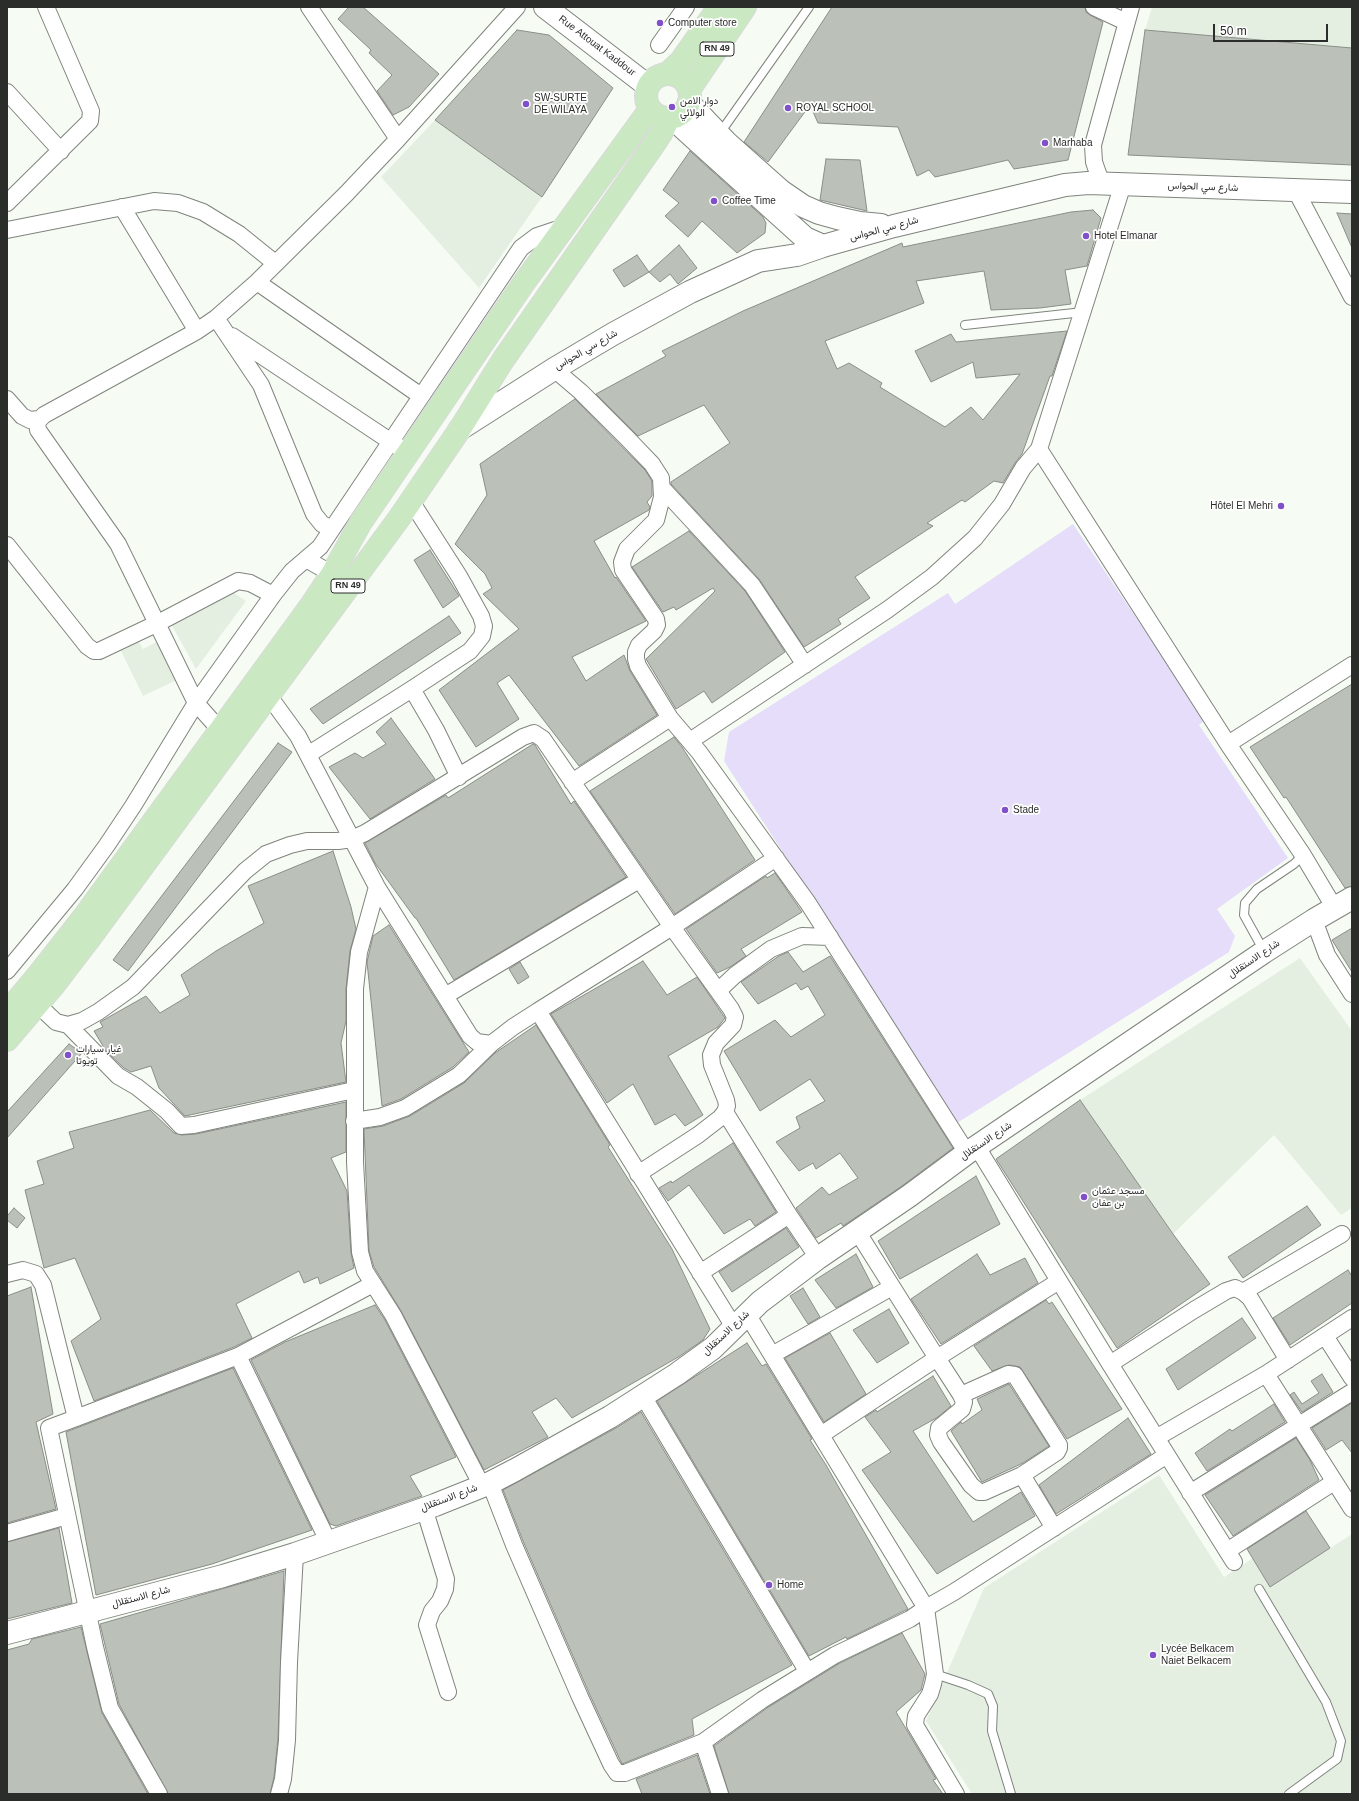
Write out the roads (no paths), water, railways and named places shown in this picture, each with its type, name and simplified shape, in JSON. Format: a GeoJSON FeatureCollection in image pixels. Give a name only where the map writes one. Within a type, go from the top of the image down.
{"type":"FeatureCollection","features":[{"type":"Feature","properties":{"kind":"main road","name":"RN 49"},"geometry":{"type":"LineString","coordinates":[[667,74],[682,61],[719,7]]}},
{"type":"Feature","properties":{"kind":"main road","name":"RN 49"},"geometry":{"type":"LineString","coordinates":[[7,1012],[83,918],[332,574],[400,447],[523,284],[564,226],[674,107],[745,7]]}},
{"type":"Feature","properties":{"kind":"main road"},"geometry":{"type":"LineString","coordinates":[[667,74],[681,78],[674,107],[646,98],[648,86],[656,78],[667,74]]}},
{"type":"Feature","properties":{"kind":"main road","name":"RN 49"},"geometry":{"type":"LineString","coordinates":[[7,1040],[94,932],[411,501],[460,429],[503,360],[652,147],[662,132],[674,107]]}},
{"type":"Feature","properties":{"kind":"street"},"geometry":{"type":"LineString","coordinates":[[7,203],[90,121],[91,111],[46,7]]}},
{"type":"Feature","properties":{"kind":"street"},"geometry":{"type":"LineString","coordinates":[[309,7],[398,139]]}},
{"type":"Feature","properties":{"kind":"street"},"geometry":{"type":"LineString","coordinates":[[7,399],[22,416],[30,420],[39,419],[197,331],[216,318],[257,282],[346,194],[398,139],[517,7]]}},
{"type":"Feature","properties":{"kind":"street","name":"Rue Attouat Kaddour"},"geometry":{"type":"LineString","coordinates":[[545,7],[648,86]]}},
{"type":"Feature","properties":{"kind":"street"},"geometry":{"type":"LineString","coordinates":[[659,45],[686,7]]}},
{"type":"Feature","properties":{"kind":"street"},"geometry":{"type":"LineString","coordinates":[[1094,7],[1126,22]]}},
{"type":"Feature","properties":{"kind":"street"},"geometry":{"type":"LineString","coordinates":[[1101,182],[1094,162],[1093,145],[1131,7]]}},
{"type":"Feature","properties":{"kind":"street"},"geometry":{"type":"LineString","coordinates":[[7,92],[61,151]]}},
{"type":"Feature","properties":{"kind":"street"},"geometry":{"type":"LineString","coordinates":[[674,107],[719,136],[775,186],[803,206],[819,213],[837,218],[860,223],[894,226]]}},
{"type":"Feature","properties":{"kind":"street"},"geometry":{"type":"LineString","coordinates":[[674,107],[682,127],[805,238],[823,246]]}},
{"type":"Feature","properties":{"kind":"street","name":"شارع سي الحواس"},"geometry":{"type":"LineString","coordinates":[[460,429],[554,369],[613,334],[697,289],[758,261],[797,255],[894,226],[1065,185],[1101,182],[1296,191],[1352,192]]}},
{"type":"Feature","properties":{"kind":"street"},"geometry":{"type":"LineString","coordinates":[[690,741],[887,610],[932,577],[975,538],[1002,504],[1027,463],[1039,449],[1123,184]]}},
{"type":"Feature","properties":{"kind":"street"},"geometry":{"type":"LineString","coordinates":[[1296,191],[1352,297]]}},
{"type":"Feature","properties":{"kind":"street"},"geometry":{"type":"LineString","coordinates":[[7,230],[154,201],[178,203],[203,212],[239,234],[275,263]]}},
{"type":"Feature","properties":{"kind":"street"},"geometry":{"type":"LineString","coordinates":[[122,207],[197,331]]}},
{"type":"Feature","properties":{"kind":"street"},"geometry":{"type":"LineString","coordinates":[[7,971],[75,889],[107,845],[133,806],[196,703],[273,595],[292,571],[320,546],[332,529],[400,447],[421,396],[521,248],[537,236],[564,226]]}},
{"type":"Feature","properties":{"kind":"street"},"geometry":{"type":"LineString","coordinates":[[257,282],[421,396]]}},
{"type":"Feature","properties":{"kind":"street"},"geometry":{"type":"LineString","coordinates":[[216,318],[261,385],[314,514],[322,524],[332,529]]}},
{"type":"Feature","properties":{"kind":"street"},"geometry":{"type":"LineString","coordinates":[[227,333],[400,447]]}},
{"type":"Feature","properties":{"kind":"street"},"geometry":{"type":"LineString","coordinates":[[554,369],[581,392],[652,464],[661,478],[662,488],[660,508],[656,520],[630,545],[622,562],[623,570],[656,620],[654,631],[639,645],[636,652],[638,666],[670,718],[690,741],[776,858],[972,1150],[1059,1281],[1230,1556],[1342,1486]]}},
{"type":"Feature","properties":{"kind":"street"},"geometry":{"type":"LineString","coordinates":[[39,419],[36,426],[38,430],[118,544],[196,703],[220,730]]}},
{"type":"Feature","properties":{"kind":"street"},"geometry":{"type":"LineString","coordinates":[[1039,449],[1228,744],[1303,855],[1343,903]]}},
{"type":"Feature","properties":{"kind":"street"},"geometry":{"type":"LineString","coordinates":[[662,488],[752,585],[805,665]]}},
{"type":"Feature","properties":{"kind":"street"},"geometry":{"type":"LineString","coordinates":[[309,754],[470,651],[482,636],[484,626],[481,616],[459,576],[411,501]]}},
{"type":"Feature","properties":{"kind":"street"},"geometry":{"type":"LineString","coordinates":[[7,545],[91,650],[99,651],[158,623],[238,581],[250,583],[273,595]]}},
{"type":"Feature","properties":{"kind":"street"},"geometry":{"type":"LineString","coordinates":[[306,559],[332,574]]}},
{"type":"Feature","properties":{"kind":"street"},"geometry":{"type":"LineString","coordinates":[[1228,744],[1352,665]]}},
{"type":"Feature","properties":{"kind":"street"},"geometry":{"type":"LineString","coordinates":[[412,689],[436,730],[459,777]]}},
{"type":"Feature","properties":{"kind":"street"},"geometry":{"type":"LineString","coordinates":[[268,696],[285,716],[309,754],[377,887],[470,1036],[477,1042],[491,1044]]}},
{"type":"Feature","properties":{"kind":"street"},"geometry":{"type":"LineString","coordinates":[[572,782],[670,718]]}},
{"type":"Feature","properties":{"kind":"street"},"geometry":{"type":"LineString","coordinates":[[37,1004],[56,1022],[68,1025],[82,1021],[98,1012],[133,987],[245,871],[266,854],[290,845],[307,841],[338,841],[352,839],[365,833],[459,777],[522,737],[534,733],[544,739],[572,782],[672,927],[731,1009],[735,1017],[733,1025],[716,1043],[711,1055],[712,1065],[726,1100],[727,1106],[725,1112],[720,1118],[698,1135],[638,1174]]}},
{"type":"Feature","properties":{"kind":"street"},"geometry":{"type":"LineString","coordinates":[[354,1121],[380,1117],[406,1108],[459,1075],[491,1044],[513,1027],[672,927],[776,858]]}},
{"type":"Feature","properties":{"kind":"street"},"geometry":{"type":"LineString","coordinates":[[445,996],[640,880]]}},
{"type":"Feature","properties":{"kind":"street"},"geometry":{"type":"LineString","coordinates":[[377,887],[364,932],[356,968],[354,1090],[356,1194],[360,1252],[365,1271],[392,1314],[486,1484],[580,1697],[614,1770],[620,1774],[703,1742],[750,1708],[808,1671],[835,1655],[910,1619],[1166,1455]]}},
{"type":"Feature","properties":{"kind":"street","name":"شارع الاستقلال"},"geometry":{"type":"LineString","coordinates":[[7,1634],[88,1611],[223,1576],[329,1543],[486,1484],[576,1436],[643,1396],[713,1348],[741,1320],[790,1278],[972,1150],[1264,952],[1343,903]]}},
{"type":"Feature","properties":{"kind":"street"},"geometry":{"type":"LineString","coordinates":[[1314,920],[1327,955],[1352,994]]}},
{"type":"Feature","properties":{"kind":"street"},"geometry":{"type":"LineString","coordinates":[[718,991],[735,975],[771,949],[802,936],[830,937]]}},
{"type":"Feature","properties":{"kind":"street"},"geometry":{"type":"LineString","coordinates":[[538,1011],[700,1273],[772,1355],[926,1608],[935,1674],[934,1684],[930,1694],[916,1716],[915,1725],[956,1794]]}},
{"type":"Feature","properties":{"kind":"street"},"geometry":{"type":"LineString","coordinates":[[68,1025],[118,1076],[137,1087],[167,1111],[181,1126],[194,1125],[354,1090]]}},
{"type":"Feature","properties":{"kind":"street"},"geometry":{"type":"LineString","coordinates":[[725,1112],[789,1215],[818,1258]]}},
{"type":"Feature","properties":{"kind":"street"},"geometry":{"type":"LineString","coordinates":[[700,1273],[789,1215]]}},
{"type":"Feature","properties":{"kind":"street"},"geometry":{"type":"LineString","coordinates":[[857,1231],[961,1395],[964,1402],[962,1409],[939,1428],[938,1435],[970,1485],[979,1492],[984,1492],[1022,1475],[1057,1452],[1059,1445],[1015,1375],[1008,1374],[961,1395]]}},
{"type":"Feature","properties":{"kind":"street"},"geometry":{"type":"LineString","coordinates":[[1244,1292],[1342,1234]]}},
{"type":"Feature","properties":{"kind":"street"},"geometry":{"type":"LineString","coordinates":[[7,1274],[23,1270],[36,1274],[44,1285],[76,1418]]}},
{"type":"Feature","properties":{"kind":"street"},"geometry":{"type":"LineString","coordinates":[[821,1435],[937,1358],[1059,1281]]}},
{"type":"Feature","properties":{"kind":"street"},"geometry":{"type":"LineString","coordinates":[[159,1794],[110,1708],[49,1428],[238,1356],[373,1284]]}},
{"type":"Feature","properties":{"kind":"street"},"geometry":{"type":"LineString","coordinates":[[772,1355],[892,1287]]}},
{"type":"Feature","properties":{"kind":"street"},"geometry":{"type":"LineString","coordinates":[[1110,1364],[1226,1290],[1235,1288],[1244,1292],[1250,1298],[1288,1360]]}},
{"type":"Feature","properties":{"kind":"street"},"geometry":{"type":"LineString","coordinates":[[1156,1438],[1266,1374],[1352,1318]]}},
{"type":"Feature","properties":{"kind":"street"},"geometry":{"type":"LineString","coordinates":[[1325,1336],[1352,1378]]}},
{"type":"Feature","properties":{"kind":"street"},"geometry":{"type":"LineString","coordinates":[[238,1356],[329,1543]]}},
{"type":"Feature","properties":{"kind":"street"},"geometry":{"type":"LineString","coordinates":[[1266,1374],[1298,1426],[1342,1486],[1352,1509]]}},
{"type":"Feature","properties":{"kind":"street"},"geometry":{"type":"LineString","coordinates":[[1190,1493],[1352,1392]]}},
{"type":"Feature","properties":{"kind":"street"},"geometry":{"type":"LineString","coordinates":[[643,1396],[808,1671]]}},
{"type":"Feature","properties":{"kind":"street"},"geometry":{"type":"LineString","coordinates":[[1022,1475],[1054,1528]]}},
{"type":"Feature","properties":{"kind":"street"},"geometry":{"type":"LineString","coordinates":[[424,1508],[446,1579],[445,1590],[440,1601],[432,1611],[427,1625],[448,1692]]}},
{"type":"Feature","properties":{"kind":"street"},"geometry":{"type":"LineString","coordinates":[[7,1534],[67,1516]]}},
{"type":"Feature","properties":{"kind":"street"},"geometry":{"type":"LineString","coordinates":[[279,1794],[284,1773],[287,1740],[289,1662],[295,1554]]}},
{"type":"Feature","properties":{"kind":"street"},"geometry":{"type":"LineString","coordinates":[[703,1742],[720,1794]]}},
{"type":"Feature","properties":{"kind":"lane"},"geometry":{"type":"LineString","coordinates":[[719,136],[808,7]]}},
{"type":"Feature","properties":{"kind":"lane"},"geometry":{"type":"LineString","coordinates":[[965,325],[1083,312]]}},
{"type":"Feature","properties":{"kind":"lane"},"geometry":{"type":"LineString","coordinates":[[1264,952],[1244,915],[1245,903],[1257,888],[1294,864],[1303,855]]}},
{"type":"Feature","properties":{"kind":"lane"},"geometry":{"type":"LineString","coordinates":[[1259,1589],[1326,1702],[1341,1741],[1338,1759],[1289,1794]]}},
{"type":"Feature","properties":{"kind":"lane"},"geometry":{"type":"LineString","coordinates":[[935,1674],[968,1685],[988,1694],[993,1706],[992,1731],[1011,1794]]}},
{"type":"Feature","properties":{"kind":"place","name":"Computer store"},"geometry":{"type":"Point","coordinates":[660,23]}},
{"type":"Feature","properties":{"kind":"place","name":"SW-SURTE DE WILAYA"},"geometry":{"type":"Point","coordinates":[526,104]}},
{"type":"Feature","properties":{"kind":"place","name":"دوار الامن الولائي"},"geometry":{"type":"Point","coordinates":[672,107]}},
{"type":"Feature","properties":{"kind":"place","name":"ROYAL SCHOOL"},"geometry":{"type":"Point","coordinates":[788,108]}},
{"type":"Feature","properties":{"kind":"place","name":"Marhaba"},"geometry":{"type":"Point","coordinates":[1045,143]}},
{"type":"Feature","properties":{"kind":"place","name":"Coffee Time"},"geometry":{"type":"Point","coordinates":[714,201]}},
{"type":"Feature","properties":{"kind":"place","name":"Hotel Elmanar"},"geometry":{"type":"Point","coordinates":[1086,236]}},
{"type":"Feature","properties":{"kind":"place","name":"Hôtel El Mehri"},"geometry":{"type":"Point","coordinates":[1281,506]}},
{"type":"Feature","properties":{"kind":"place","name":"Stade"},"geometry":{"type":"Point","coordinates":[1005,810]}},
{"type":"Feature","properties":{"kind":"place","name":"غيار سيارات تويوتا"},"geometry":{"type":"Point","coordinates":[68,1055]}},
{"type":"Feature","properties":{"kind":"place","name":"مسجد عثمان بن عفان"},"geometry":{"type":"Point","coordinates":[1084,1197]}},
{"type":"Feature","properties":{"kind":"place","name":"Home"},"geometry":{"type":"Point","coordinates":[769,1585]}},
{"type":"Feature","properties":{"kind":"place","name":"Lycée Belkacem Naiet Belkacem"},"geometry":{"type":"Point","coordinates":[1153,1655]}}]}
